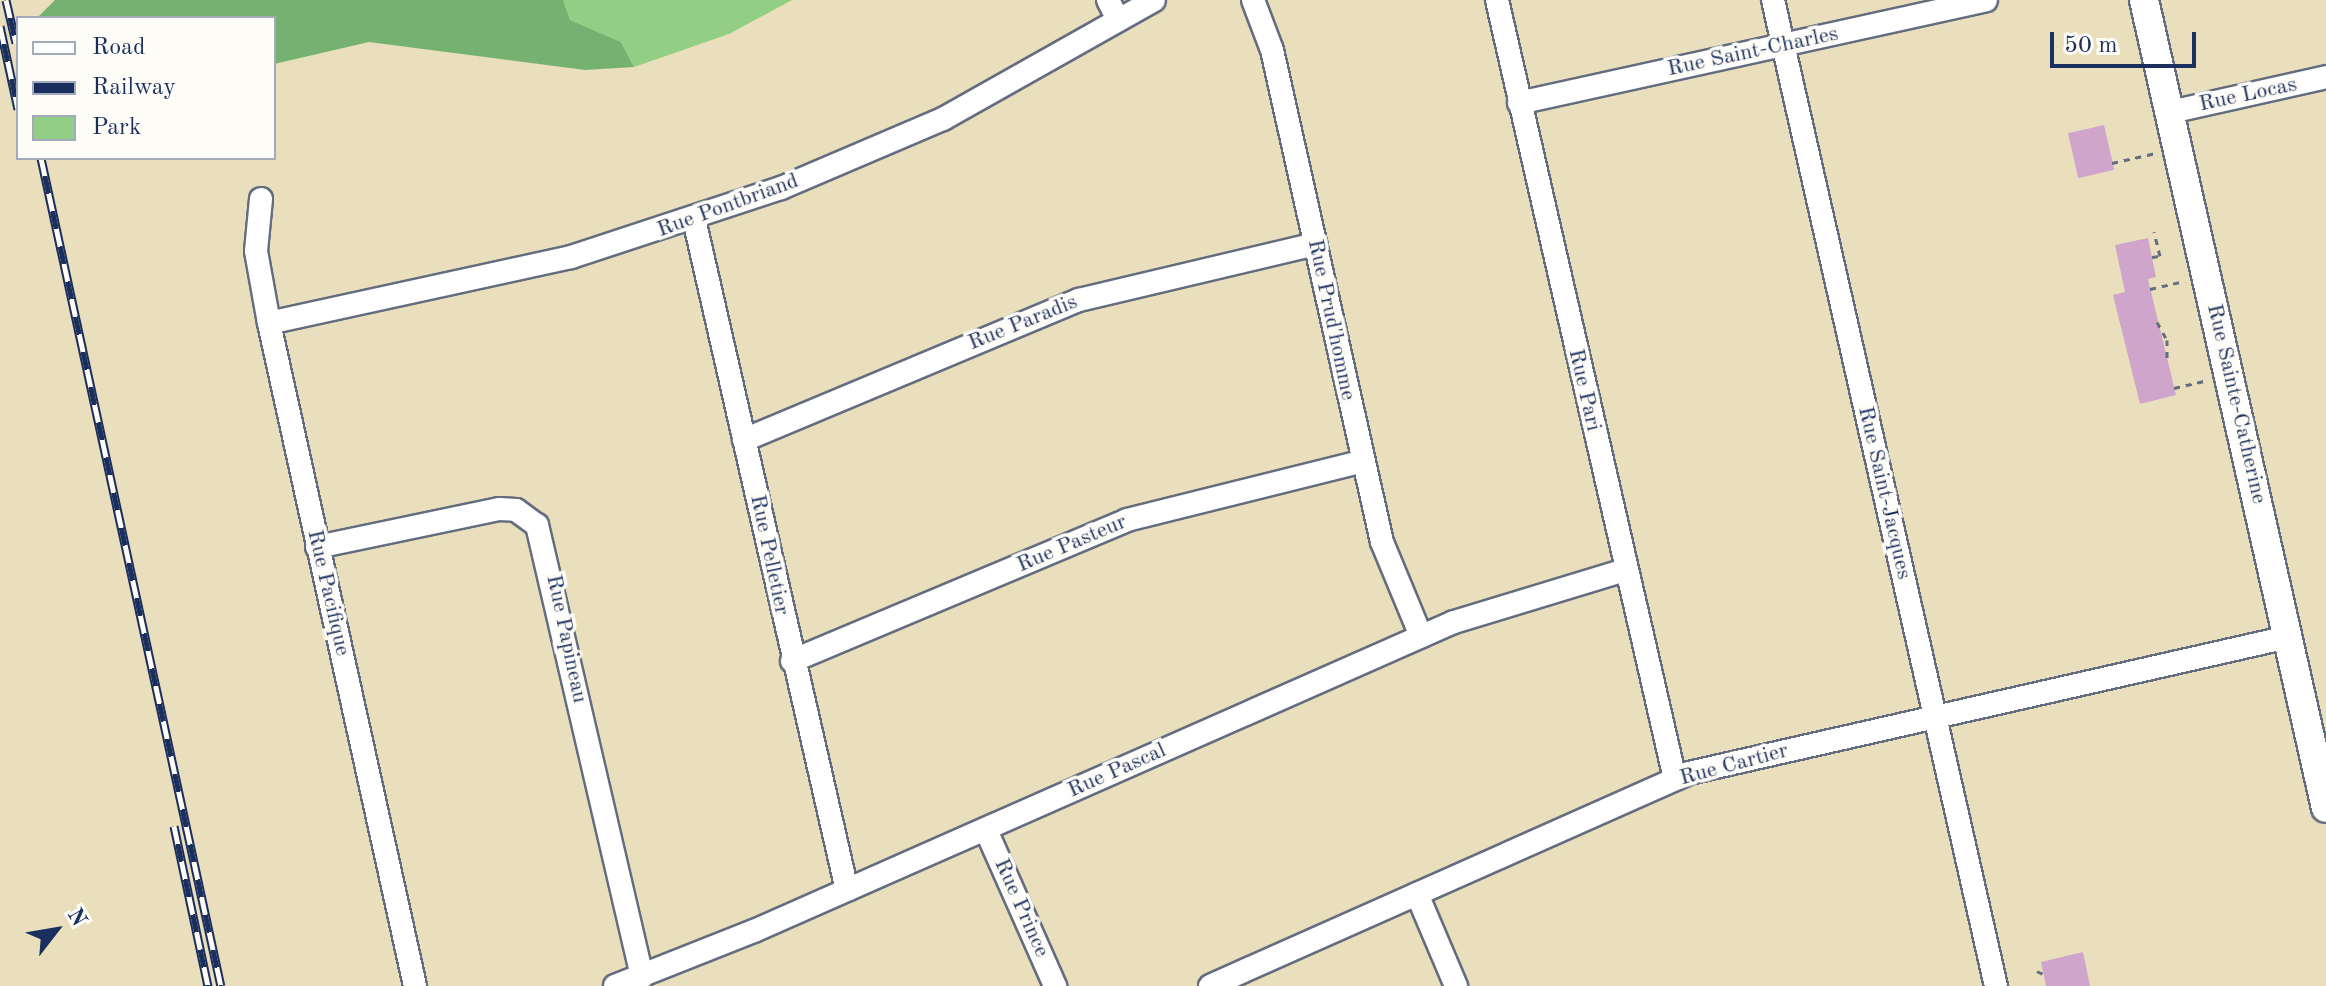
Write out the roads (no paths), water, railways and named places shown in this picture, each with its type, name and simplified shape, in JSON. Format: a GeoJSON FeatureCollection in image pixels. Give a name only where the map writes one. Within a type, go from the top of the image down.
{"type":"FeatureCollection","features":[{"type":"Feature","properties":{"kind":"street","name":"Rue Pontbriand"},"geometry":{"type":"LineString","coordinates":[[269,323],[546,263],[694,219],[883,148],[1003,89],[1113,10],[1154,0]]}},
{"type":"Feature","properties":{"kind":"street","name":"Rue Prud'homme"},"geometry":{"type":"LineString","coordinates":[[1253,0],[1272,50],[1382,542],[1421,636]]}},
{"type":"Feature","properties":{"kind":"street","name":"Rue Pari"},"geometry":{"type":"LineString","coordinates":[[1497,0],[1675,779]]}},
{"type":"Feature","properties":{"kind":"street","name":"Rue Saint-Jacques"},"geometry":{"type":"LineString","coordinates":[[1773,0],[1996,986]]}},
{"type":"Feature","properties":{"kind":"street","name":"Rue Saint-Charles"},"geometry":{"type":"LineString","coordinates":[[1519,103],[1986,0]]}},
{"type":"Feature","properties":{"kind":"street","name":"Rue Sainte-Catherine"},"geometry":{"type":"LineString","coordinates":[[2144,0],[2326,808]]}},
{"type":"Feature","properties":{"kind":"street","name":"Rue Locas"},"geometry":{"type":"LineString","coordinates":[[2170,112],[2326,77]]}},
{"type":"Feature","properties":{"kind":"street","name":"Rue Pacifique"},"geometry":{"type":"LineString","coordinates":[[261,199],[256,251],[269,323],[415,986]]}},
{"type":"Feature","properties":{"kind":"street","name":"Rue Pelletier"},"geometry":{"type":"LineString","coordinates":[[694,219],[792,661],[847,890]]}},
{"type":"Feature","properties":{"kind":"street","name":"Rue Paradis"},"geometry":{"type":"LineString","coordinates":[[744,440],[1079,300],[1315,244]]}},
{"type":"Feature","properties":{"kind":"street","name":"Rue Pasteur"},"geometry":{"type":"LineString","coordinates":[[792,661],[1136,516],[1363,461]]}},
{"type":"Feature","properties":{"kind":"street","name":"Rue Papineau"},"geometry":{"type":"LineString","coordinates":[[317,547],[499,509],[524,513],[537,525],[642,977]]}},
{"type":"Feature","properties":{"kind":"street","name":"Rue Pascal"},"geometry":{"type":"LineString","coordinates":[[615,986],[986,830],[1421,636],[1625,570]]}},
{"type":"Feature","properties":{"kind":"street","name":"Rue Cartier"},"geometry":{"type":"LineString","coordinates":[[1210,986],[1675,779],[2288,637]]}},
{"type":"Feature","properties":{"kind":"street","name":"Rue Prince"},"geometry":{"type":"LineString","coordinates":[[986,830],[1055,986]]}},
{"type":"Feature","properties":{"kind":"street"},"geometry":{"type":"LineString","coordinates":[[1417,894],[1456,986]]}},
{"type":"Feature","properties":{"kind":"railway"},"geometry":{"type":"LineString","coordinates":[[6,0],[16,43]]}},
{"type":"Feature","properties":{"kind":"railway"},"geometry":{"type":"LineString","coordinates":[[0,26],[16,100]]}},
{"type":"Feature","properties":{"kind":"railway"},"geometry":{"type":"LineString","coordinates":[[41,160],[221,986]]}},
{"type":"Feature","properties":{"kind":"railway"},"geometry":{"type":"LineString","coordinates":[[174,826],[208,986]]}}]}
